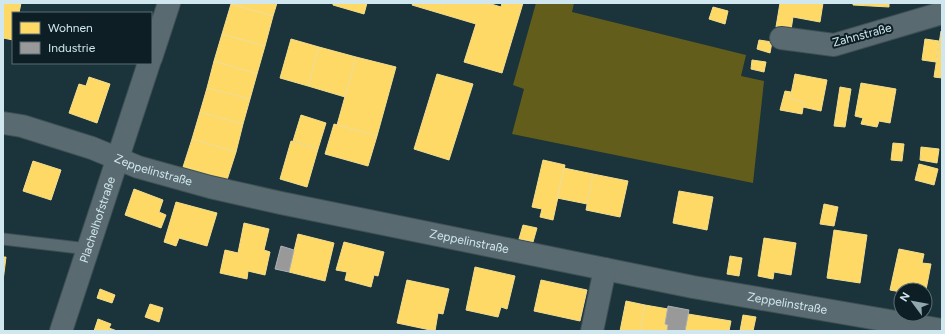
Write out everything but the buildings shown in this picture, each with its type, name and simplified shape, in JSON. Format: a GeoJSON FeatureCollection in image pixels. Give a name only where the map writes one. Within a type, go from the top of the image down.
{"type":"FeatureCollection","features":[{"type":"Feature","properties":{"kind":"street"},"geometry":{"type":"LineString","coordinates":[[152,55],[169,3]]}},
{"type":"Feature","properties":{"kind":"street","name":"Zahnstraße"},"geometry":{"type":"LineString","coordinates":[[781,38],[834,45],[942,13]]}},
{"type":"Feature","properties":{"kind":"street","name":"Plachelhofstraße"},"geometry":{"type":"LineString","coordinates":[[61,331],[149,64]]}},
{"type":"Feature","properties":{"kind":"street","name":"Zeppelinstraße"},"geometry":{"type":"LineString","coordinates":[[3,123],[22,126],[92,148],[138,167],[224,190],[693,287],[942,330]]}},
{"type":"Feature","properties":{"kind":"street"},"geometry":{"type":"LineString","coordinates":[[592,331],[605,269]]}},
{"type":"Feature","properties":{"kind":"lane"},"geometry":{"type":"LineString","coordinates":[[3,239],[88,250]]}},
{"type":"Feature","properties":{"kind":"shaded area"},"geometry":{"type":"Polygon","coordinates":[[[536,3],[574,3],[572,12],[746,55],[741,76],[764,81],[753,183],[512,134],[524,89],[513,85],[536,3]]]}}]}
